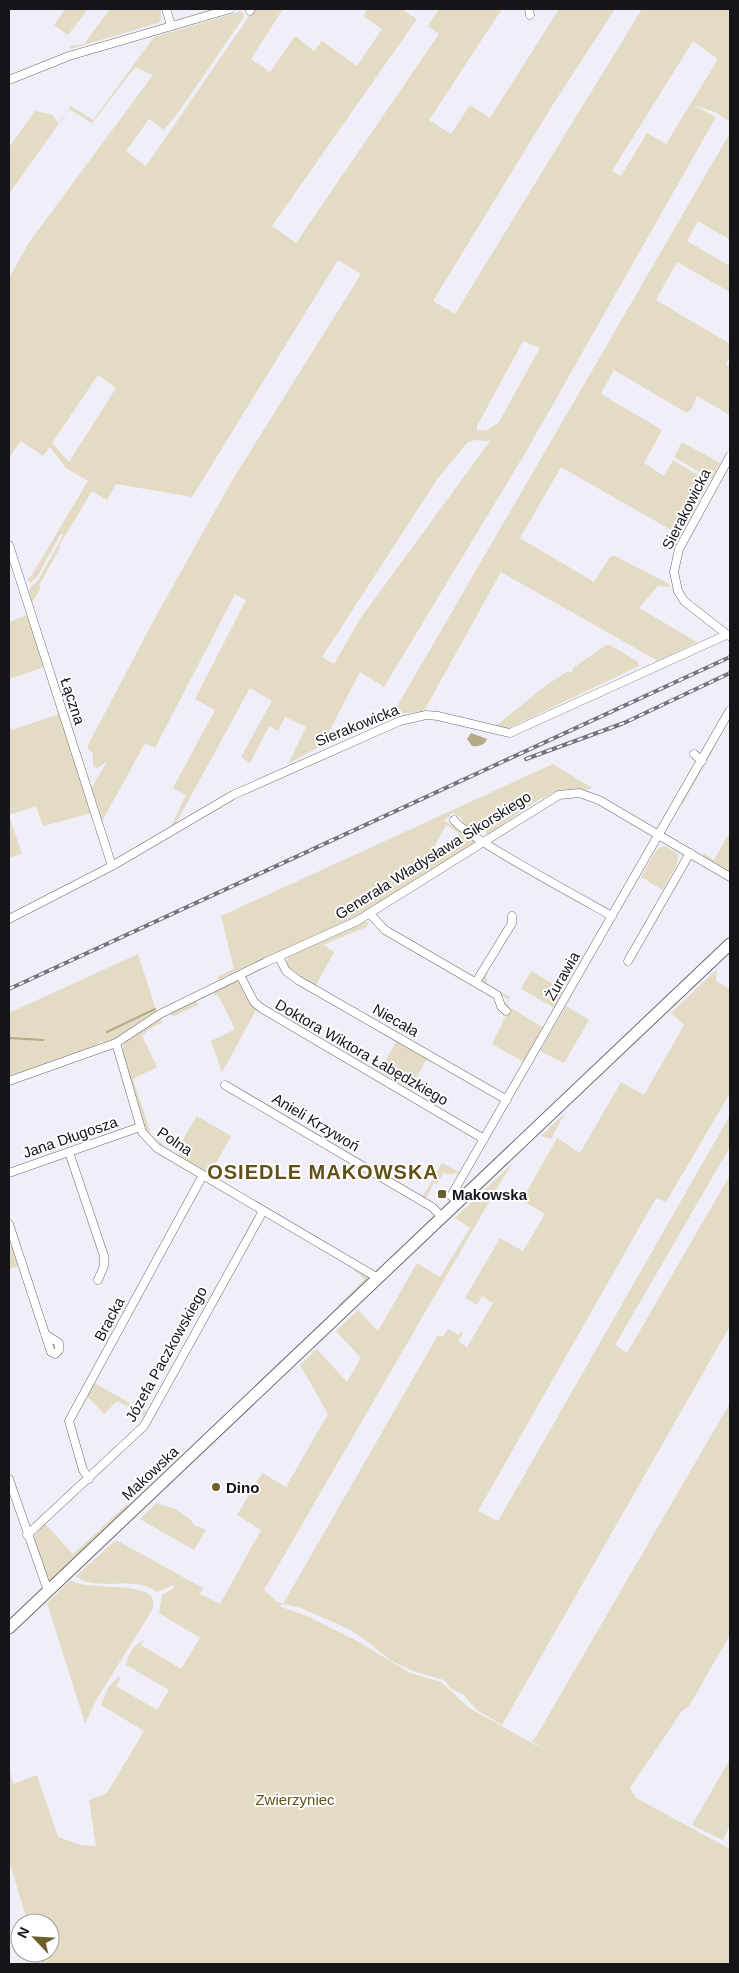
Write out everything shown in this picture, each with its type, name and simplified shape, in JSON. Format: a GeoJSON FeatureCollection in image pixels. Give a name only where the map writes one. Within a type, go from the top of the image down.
{"type":"FeatureCollection","features":[{"type":"Feature","properties":{"kind":"street"},"geometry":{"type":"LineString","coordinates":[[166,9],[171,25]]}},
{"type":"Feature","properties":{"kind":"street"},"geometry":{"type":"LineString","coordinates":[[9,80],[69,56],[230,9]]}},
{"type":"Feature","properties":{"kind":"street","name":"Sierakowicka"},"geometry":{"type":"LineString","coordinates":[[9,919],[112,866],[233,795],[400,721],[426,715],[438,716],[510,733],[728,636],[684,601],[678,591],[674,572],[679,549],[730,456]]}},
{"type":"Feature","properties":{"kind":"street","name":"Łączna"},"geometry":{"type":"LineString","coordinates":[[9,545],[112,866]]}},
{"type":"Feature","properties":{"kind":"street","name":"Żurawia"},"geometry":{"type":"LineString","coordinates":[[458,1202],[451,1196],[730,710]]}},
{"type":"Feature","properties":{"kind":"street"},"geometry":{"type":"LineString","coordinates":[[694,754],[702,761]]}},
{"type":"Feature","properties":{"kind":"street","name":"Generała Władysława Sikorskiego"},"geometry":{"type":"LineString","coordinates":[[9,1081],[116,1043],[160,1014],[370,914],[553,797],[570,792],[584,793],[600,800],[730,877]]}},
{"type":"Feature","properties":{"kind":"street"},"geometry":{"type":"LineString","coordinates":[[454,820],[458,826],[483,842],[612,916]]}},
{"type":"Feature","properties":{"kind":"street"},"geometry":{"type":"LineString","coordinates":[[628,961],[690,853]]}},
{"type":"Feature","properties":{"kind":"street"},"geometry":{"type":"LineString","coordinates":[[370,914],[385,930],[498,996],[501,1006],[506,1011]]}},
{"type":"Feature","properties":{"kind":"street"},"geometry":{"type":"LineString","coordinates":[[476,982],[512,923],[512,916]]}},
{"type":"Feature","properties":{"kind":"street","name":"Makowska"},"geometry":{"type":"LineString","coordinates":[[9,1628],[730,944]]}},
{"type":"Feature","properties":{"kind":"street","name":"Niecała"},"geometry":{"type":"LineString","coordinates":[[278,957],[286,971],[298,980],[506,1100]]}},
{"type":"Feature","properties":{"kind":"street","name":"Doktora Wiktora Łabędzkiego"},"geometry":{"type":"LineString","coordinates":[[240,975],[254,1002],[261,1008],[484,1139]]}},
{"type":"Feature","properties":{"kind":"street","name":"Polna"},"geometry":{"type":"LineString","coordinates":[[116,1043],[140,1127],[145,1137],[157,1148],[378,1278]]}},
{"type":"Feature","properties":{"kind":"street","name":"Anieli Krzywoń"},"geometry":{"type":"LineString","coordinates":[[225,1085],[432,1207],[442,1217]]}},
{"type":"Feature","properties":{"kind":"street","name":"Jana Długosza"},"geometry":{"type":"LineString","coordinates":[[9,1173],[140,1127]]}},
{"type":"Feature","properties":{"kind":"street"},"geometry":{"type":"LineString","coordinates":[[69,1152],[103,1253],[105,1264],[98,1280]]}},
{"type":"Feature","properties":{"kind":"street","name":"Bracka"},"geometry":{"type":"LineString","coordinates":[[89,1479],[83,1470],[69,1421],[203,1175]]}},
{"type":"Feature","properties":{"kind":"street","name":"Józefa Paczkowskiego"},"geometry":{"type":"LineString","coordinates":[[27,1535],[144,1426],[263,1211]]}},
{"type":"Feature","properties":{"kind":"street"},"geometry":{"type":"LineString","coordinates":[[9,1224],[46,1334]]}},
{"type":"Feature","properties":{"kind":"street"},"geometry":{"type":"LineString","coordinates":[[9,1479],[48,1591]]}},
{"type":"Feature","properties":{"kind":"green space"},"geometry":{"type":"Polygon","coordinates":[[[65,9],[88,9],[68,35],[54,25],[65,9]]]}},
{"type":"Feature","properties":{"kind":"green space"},"geometry":{"type":"Polygon","coordinates":[[[110,9],[161,9],[161,20],[158,23],[70,49],[70,46],[84,44],[110,9]]]}},
{"type":"Feature","properties":{"kind":"green space"},"geometry":{"type":"Polygon","coordinates":[[[254,9],[283,9],[251,59],[270,72],[295,36],[314,51],[322,41],[357,66],[382,29],[363,16],[368,9],[401,9],[417,19],[272,226],[296,243],[439,34],[428,26],[439,9],[502,9],[429,120],[451,134],[470,105],[490,118],[559,9],[615,9],[552,106],[433,301],[455,314],[642,9],[730,9],[730,122],[715,112],[693,105],[716,117],[527,450],[384,687],[360,672],[322,745],[288,764],[306,727],[285,717],[278,731],[269,726],[250,763],[241,757],[272,701],[250,688],[175,825],[170,828],[186,795],[173,788],[215,710],[195,699],[246,600],[235,594],[155,748],[145,743],[101,823],[99,808],[91,789],[107,761],[98,768],[93,767],[93,753],[88,749],[88,745],[156,616],[233,479],[361,274],[338,260],[192,497],[116,484],[107,500],[92,491],[59,546],[60,548],[39,585],[41,587],[32,603],[29,589],[38,580],[64,534],[60,535],[37,577],[30,583],[27,578],[30,578],[88,481],[66,468],[50,447],[43,456],[21,441],[9,458],[9,278],[30,241],[153,75],[135,67],[92,123],[69,109],[9,194],[9,147],[35,111],[53,115],[58,123],[71,106],[93,120],[154,37],[242,11],[244,15],[241,21],[180,110],[164,130],[149,119],[126,151],[146,166],[254,9]],[[693,41],[612,171],[621,176],[647,133],[666,144],[718,59],[693,41]],[[523,341],[477,426],[477,431],[487,430],[499,422],[540,348],[523,341]],[[98,375],[52,443],[69,462],[116,388],[98,375]],[[475,440],[467,443],[438,478],[322,657],[334,664],[360,619],[490,441],[475,440]]]}},
{"type":"Feature","properties":{"kind":"green space"},"geometry":{"type":"Polygon","coordinates":[[[730,133],[730,240],[698,221],[687,241],[730,266],[730,292],[677,262],[656,300],[730,344],[730,356],[726,364],[730,367],[730,415],[697,396],[691,410],[687,413],[614,370],[601,394],[662,430],[644,463],[664,476],[673,460],[709,482],[680,535],[561,467],[520,538],[594,582],[610,557],[615,556],[669,584],[670,587],[658,586],[639,608],[697,642],[658,661],[501,572],[424,711],[392,715],[730,133]]]}},
{"type":"Feature","properties":{"kind":"green space"},"geometry":{"type":"Polygon","coordinates":[[[682,442],[720,463],[712,479],[674,457],[682,442]]]}},
{"type":"Feature","properties":{"kind":"green space"},"geometry":{"type":"Polygon","coordinates":[[[27,615],[44,667],[9,679],[9,622],[27,615]]]}},
{"type":"Feature","properties":{"kind":"green space"},"geometry":{"type":"Polygon","coordinates":[[[606,645],[610,645],[638,662],[639,666],[511,727],[503,730],[496,726],[545,686],[568,671],[572,673],[573,668],[606,645]]]}},
{"type":"Feature","properties":{"kind":"green space"},"geometry":{"type":"Polygon","coordinates":[[[59,714],[92,813],[43,826],[36,806],[9,815],[9,724],[12,730],[59,714]]]}},
{"type":"Feature","properties":{"kind":"green space"},"geometry":{"type":"Polygon","coordinates":[[[730,714],[711,754],[682,805],[681,804],[730,714]]]}},
{"type":"Feature","properties":{"kind":"green space"},"geometry":{"type":"Polygon","coordinates":[[[553,764],[592,788],[562,790],[549,795],[531,805],[488,835],[485,831],[479,834],[462,824],[462,818],[452,813],[444,821],[473,837],[474,844],[367,912],[218,980],[217,977],[234,969],[221,916],[553,764]],[[446,825],[433,849],[444,857],[459,833],[446,825]]]}},
{"type":"Feature","properties":{"kind":"green space"},"geometry":{"type":"Polygon","coordinates":[[[9,815],[22,854],[9,858],[9,815]]]}},
{"type":"Feature","properties":{"kind":"green space"},"geometry":{"type":"Polygon","coordinates":[[[730,832],[730,874],[703,856],[704,854],[714,860],[730,832]]]}},
{"type":"Feature","properties":{"kind":"green space"},"geometry":{"type":"Polygon","coordinates":[[[665,846],[677,853],[678,861],[663,890],[641,877],[657,849],[665,846]]]}},
{"type":"Feature","properties":{"kind":"green space"},"geometry":{"type":"Polygon","coordinates":[[[361,922],[369,922],[366,927],[323,945],[334,952],[315,987],[290,971],[286,963],[289,955],[361,922]]]}},
{"type":"Feature","properties":{"kind":"green space"},"geometry":{"type":"Polygon","coordinates":[[[138,954],[157,1013],[107,1044],[101,1041],[98,1046],[9,1076],[9,1013],[138,954]]]}},
{"type":"Feature","properties":{"kind":"green space","name":"Zwierzyniec"},"geometry":{"type":"Polygon","coordinates":[[[717,969],[716,981],[730,989],[730,1093],[666,1202],[656,1198],[478,1511],[498,1521],[730,1115],[730,1147],[615,1345],[627,1353],[730,1175],[730,1326],[502,1725],[477,1710],[463,1694],[450,1688],[444,1680],[413,1671],[390,1660],[349,1629],[301,1608],[285,1604],[279,1606],[307,1616],[357,1641],[410,1673],[441,1682],[469,1708],[548,1752],[531,1741],[534,1740],[730,1403],[730,1635],[689,1706],[682,1711],[630,1788],[636,1798],[730,1849],[730,1964],[42,1964],[60,1963],[60,1913],[25,1913],[9,1861],[9,1767],[13,1784],[37,1775],[58,1837],[81,1845],[96,1846],[89,1800],[107,1793],[144,1731],[101,1705],[108,1688],[118,1677],[121,1678],[116,1686],[157,1710],[169,1690],[126,1665],[130,1654],[144,1640],[141,1645],[181,1669],[200,1638],[159,1613],[162,1595],[174,1588],[173,1585],[157,1592],[137,1584],[94,1583],[84,1581],[76,1576],[116,1540],[203,1588],[200,1594],[220,1604],[261,1530],[237,1515],[262,1473],[286,1487],[328,1414],[300,1365],[317,1349],[347,1382],[361,1358],[336,1331],[358,1310],[378,1331],[417,1263],[440,1277],[470,1228],[455,1218],[514,1162],[264,1590],[276,1601],[283,1604],[438,1335],[443,1337],[448,1329],[458,1335],[460,1332],[463,1334],[458,1341],[467,1347],[493,1303],[482,1296],[477,1305],[465,1298],[500,1238],[523,1251],[545,1214],[522,1200],[557,1138],[580,1153],[621,1082],[644,1095],[684,1025],[671,1013],[717,969]]]}},
{"type":"Feature","properties":{"kind":"green space"},"geometry":{"type":"Polygon","coordinates":[[[486,971],[488,973],[486,976],[487,984],[510,997],[506,1005],[544,1028],[524,1062],[492,1044],[509,1009],[504,1006],[508,999],[483,983],[482,979],[486,971]]]}},
{"type":"Feature","properties":{"kind":"green space"},"geometry":{"type":"Polygon","coordinates":[[[531,971],[565,991],[555,1008],[521,989],[531,971]]]}},
{"type":"Feature","properties":{"kind":"green space"},"geometry":{"type":"Polygon","coordinates":[[[234,981],[239,981],[256,1010],[238,1043],[239,1045],[237,1045],[222,1072],[211,1041],[235,1029],[218,995],[215,996],[213,991],[234,981]]]}},
{"type":"Feature","properties":{"kind":"green space"},"geometry":{"type":"Polygon","coordinates":[[[196,1000],[198,1005],[172,1017],[170,1013],[196,1000]]]}},
{"type":"Feature","properties":{"kind":"green space"},"geometry":{"type":"Polygon","coordinates":[[[566,1006],[589,1020],[564,1063],[540,1051],[566,1006]]]}},
{"type":"Feature","properties":{"kind":"green space"},"geometry":{"type":"Polygon","coordinates":[[[160,1018],[163,1022],[148,1030],[142,1036],[157,1067],[133,1079],[152,1137],[163,1144],[161,1147],[146,1132],[122,1051],[125,1040],[160,1018]]]}},
{"type":"Feature","properties":{"kind":"green space"},"geometry":{"type":"Polygon","coordinates":[[[380,1030],[431,1060],[430,1062],[426,1060],[410,1089],[380,1071],[396,1042],[379,1032],[380,1030]]]}},
{"type":"Feature","properties":{"kind":"green space"},"geometry":{"type":"Polygon","coordinates":[[[565,1113],[551,1139],[541,1136],[565,1113]]]}},
{"type":"Feature","properties":{"kind":"green space"},"geometry":{"type":"Polygon","coordinates":[[[197,1116],[231,1136],[210,1174],[181,1157],[176,1151],[197,1116]]]}},
{"type":"Feature","properties":{"kind":"green space"},"geometry":{"type":"Polygon","coordinates":[[[442,1163],[461,1173],[446,1174],[444,1172],[437,1184],[434,1183],[425,1200],[410,1191],[423,1196],[442,1163]]]}},
{"type":"Feature","properties":{"kind":"green space"},"geometry":{"type":"Polygon","coordinates":[[[12,1246],[18,1266],[9,1269],[9,1247],[12,1246]]]}},
{"type":"Feature","properties":{"kind":"green space"},"geometry":{"type":"Polygon","coordinates":[[[353,1270],[359,1270],[370,1279],[340,1307],[338,1305],[365,1279],[353,1270]]]}},
{"type":"Feature","properties":{"kind":"green space"},"geometry":{"type":"Polygon","coordinates":[[[94,1383],[146,1412],[144,1416],[117,1401],[104,1414],[87,1396],[94,1383]]]}},
{"type":"Feature","properties":{"kind":"green space"},"geometry":{"type":"Polygon","coordinates":[[[156,1503],[175,1509],[190,1519],[194,1525],[206,1530],[194,1550],[140,1519],[156,1503]]]}},
{"type":"Feature","properties":{"kind":"green space"},"geometry":{"type":"Polygon","coordinates":[[[127,1504],[129,1507],[102,1533],[99,1530],[127,1504]]]}},
{"type":"Feature","properties":{"kind":"green space"},"geometry":{"type":"Polygon","coordinates":[[[45,1524],[73,1554],[98,1531],[101,1534],[51,1581],[46,1580],[33,1537],[45,1524]]]}},
{"type":"Feature","properties":{"kind":"green space"},"geometry":{"type":"Polygon","coordinates":[[[71,1580],[79,1584],[92,1586],[136,1589],[147,1593],[153,1600],[152,1610],[98,1697],[85,1723],[47,1603],[71,1580]]]}},
{"type":"Feature","properties":{"kind":"green space"},"geometry":{"type":"Polygon","coordinates":[[[730,1759],[730,1825],[723,1840],[692,1825],[730,1759]]]}},
{"type":"Feature","properties":{"kind":"shaded area"},"geometry":{"type":"Polygon","coordinates":[[[471,733],[487,739],[485,743],[472,746],[467,739],[471,733]]]}},
{"type":"Feature","properties":{"kind":"waterway"},"geometry":{"type":"LineString","coordinates":[[107,1032],[155,1009]]}},
{"type":"Feature","properties":{"kind":"waterway"},"geometry":{"type":"LineString","coordinates":[[9,1038],[43,1040]]}},
{"type":"Feature","properties":{"kind":"railway"},"geometry":{"type":"LineString","coordinates":[[9,989],[730,657]]}},
{"type":"Feature","properties":{"kind":"railway"},"geometry":{"type":"LineString","coordinates":[[526,759],[624,723],[730,673]]}},
{"type":"Feature","properties":{"kind":"place","name":"Makowska"},"geometry":{"type":"Point","coordinates":[442,1194]}},
{"type":"Feature","properties":{"kind":"place","name":"Dino"},"geometry":{"type":"Point","coordinates":[216,1487]}},
{"type":"Feature","properties":{"kind":"district","name":"OSIEDLE MAKOWSKA"},"geometry":{"type":"Point","coordinates":[323,1172]}}]}
